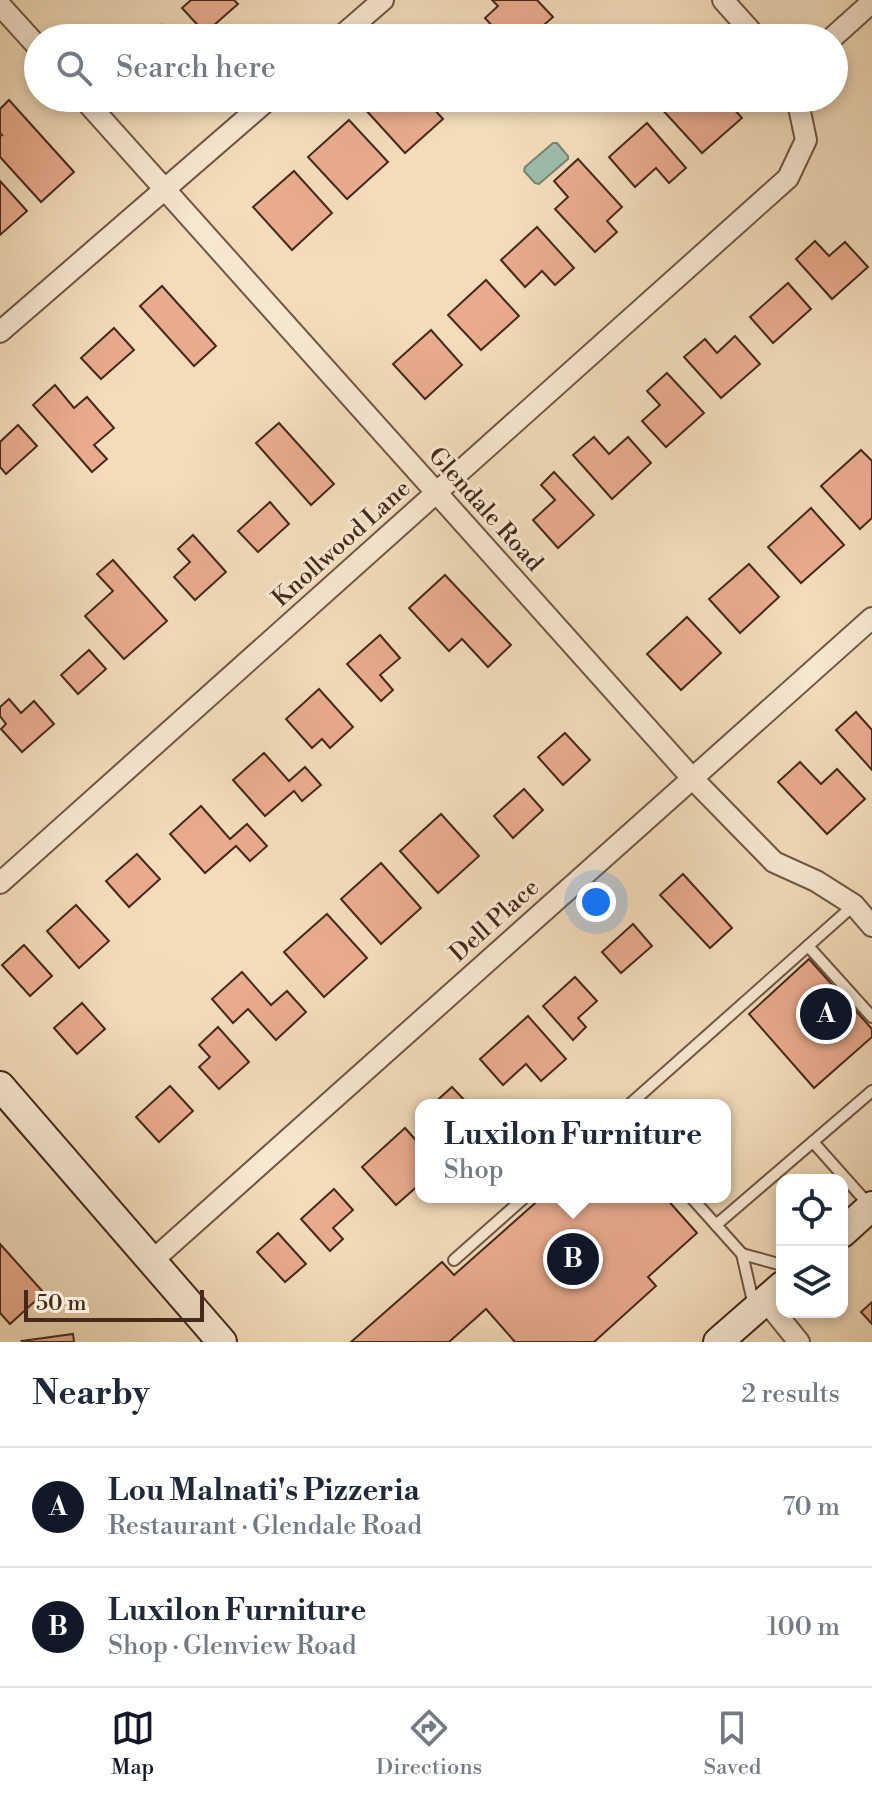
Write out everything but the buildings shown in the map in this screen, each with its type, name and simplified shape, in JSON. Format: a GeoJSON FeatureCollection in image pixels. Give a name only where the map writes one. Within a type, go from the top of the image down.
{"type":"FeatureCollection","features":[{"type":"Feature","properties":{"kind":"main road"},"geometry":{"type":"LineString","coordinates":[[0,1086],[222,1342]]}},
{"type":"Feature","properties":{"kind":"main road"},"geometry":{"type":"LineString","coordinates":[[848,1228],[872,1207]]}},
{"type":"Feature","properties":{"kind":"main road"},"geometry":{"type":"LineString","coordinates":[[718,1342],[767,1299]]}},
{"type":"Feature","properties":{"kind":"street"},"geometry":{"type":"LineString","coordinates":[[355,24],[383,0]]}},
{"type":"Feature","properties":{"kind":"street"},"geometry":{"type":"LineString","coordinates":[[723,0],[744,24]]}},
{"type":"Feature","properties":{"kind":"street"},"geometry":{"type":"LineString","coordinates":[[848,24],[872,2]]}},
{"type":"Feature","properties":{"kind":"street"},"geometry":{"type":"LineString","coordinates":[[0,5],[24,32]]}},
{"type":"Feature","properties":{"kind":"street","name":"Glendale Road"},"geometry":{"type":"LineString","coordinates":[[96,112],[692,778],[774,862],[816,881],[854,905],[872,926]]}},
{"type":"Feature","properties":{"kind":"street"},"geometry":{"type":"LineString","coordinates":[[0,332],[254,112]]}},
{"type":"Feature","properties":{"kind":"street","name":"Knollwood Lane"},"geometry":{"type":"LineString","coordinates":[[0,883],[788,178],[806,140],[800,112]]}},
{"type":"Feature","properties":{"kind":"street","name":"Dell Place"},"geometry":{"type":"LineString","coordinates":[[152,1261],[872,618]]}},
{"type":"Feature","properties":{"kind":"street"},"geometry":{"type":"LineString","coordinates":[[767,1299],[799,1342]]}},
{"type":"Feature","properties":{"kind":"lane"},"geometry":{"type":"LineString","coordinates":[[636,1099],[854,905]]}},
{"type":"Feature","properties":{"kind":"lane"},"geometry":{"type":"LineString","coordinates":[[808,946],[872,1017]]}},
{"type":"Feature","properties":{"kind":"lane"},"geometry":{"type":"LineString","coordinates":[[716,1225],[872,1091]]}},
{"type":"Feature","properties":{"kind":"lane"},"geometry":{"type":"LineString","coordinates":[[813,1142],[872,1207]]}},
{"type":"Feature","properties":{"kind":"lane"},"geometry":{"type":"LineString","coordinates":[[454,1260],[518,1203]]}},
{"type":"Feature","properties":{"kind":"lane"},"geometry":{"type":"LineString","coordinates":[[696,1203],[742,1254],[767,1299]]}},
{"type":"Feature","properties":{"kind":"lane"},"geometry":{"type":"LineString","coordinates":[[742,1254],[776,1263]]}},
{"type":"Feature","properties":{"kind":"shaded area"},"geometry":{"type":"Polygon","coordinates":[[[557,143],[568,159],[539,184],[535,183],[524,171],[525,167],[557,143]]]}},
{"type":"Feature","properties":{"kind":"place","name":"Lou Malnati's Pizzeria"},"geometry":{"type":"Point","coordinates":[826,1014]}},
{"type":"Feature","properties":{"kind":"place","name":"Luxilon Furniture"},"geometry":{"type":"Point","coordinates":[573,1259]}}]}
